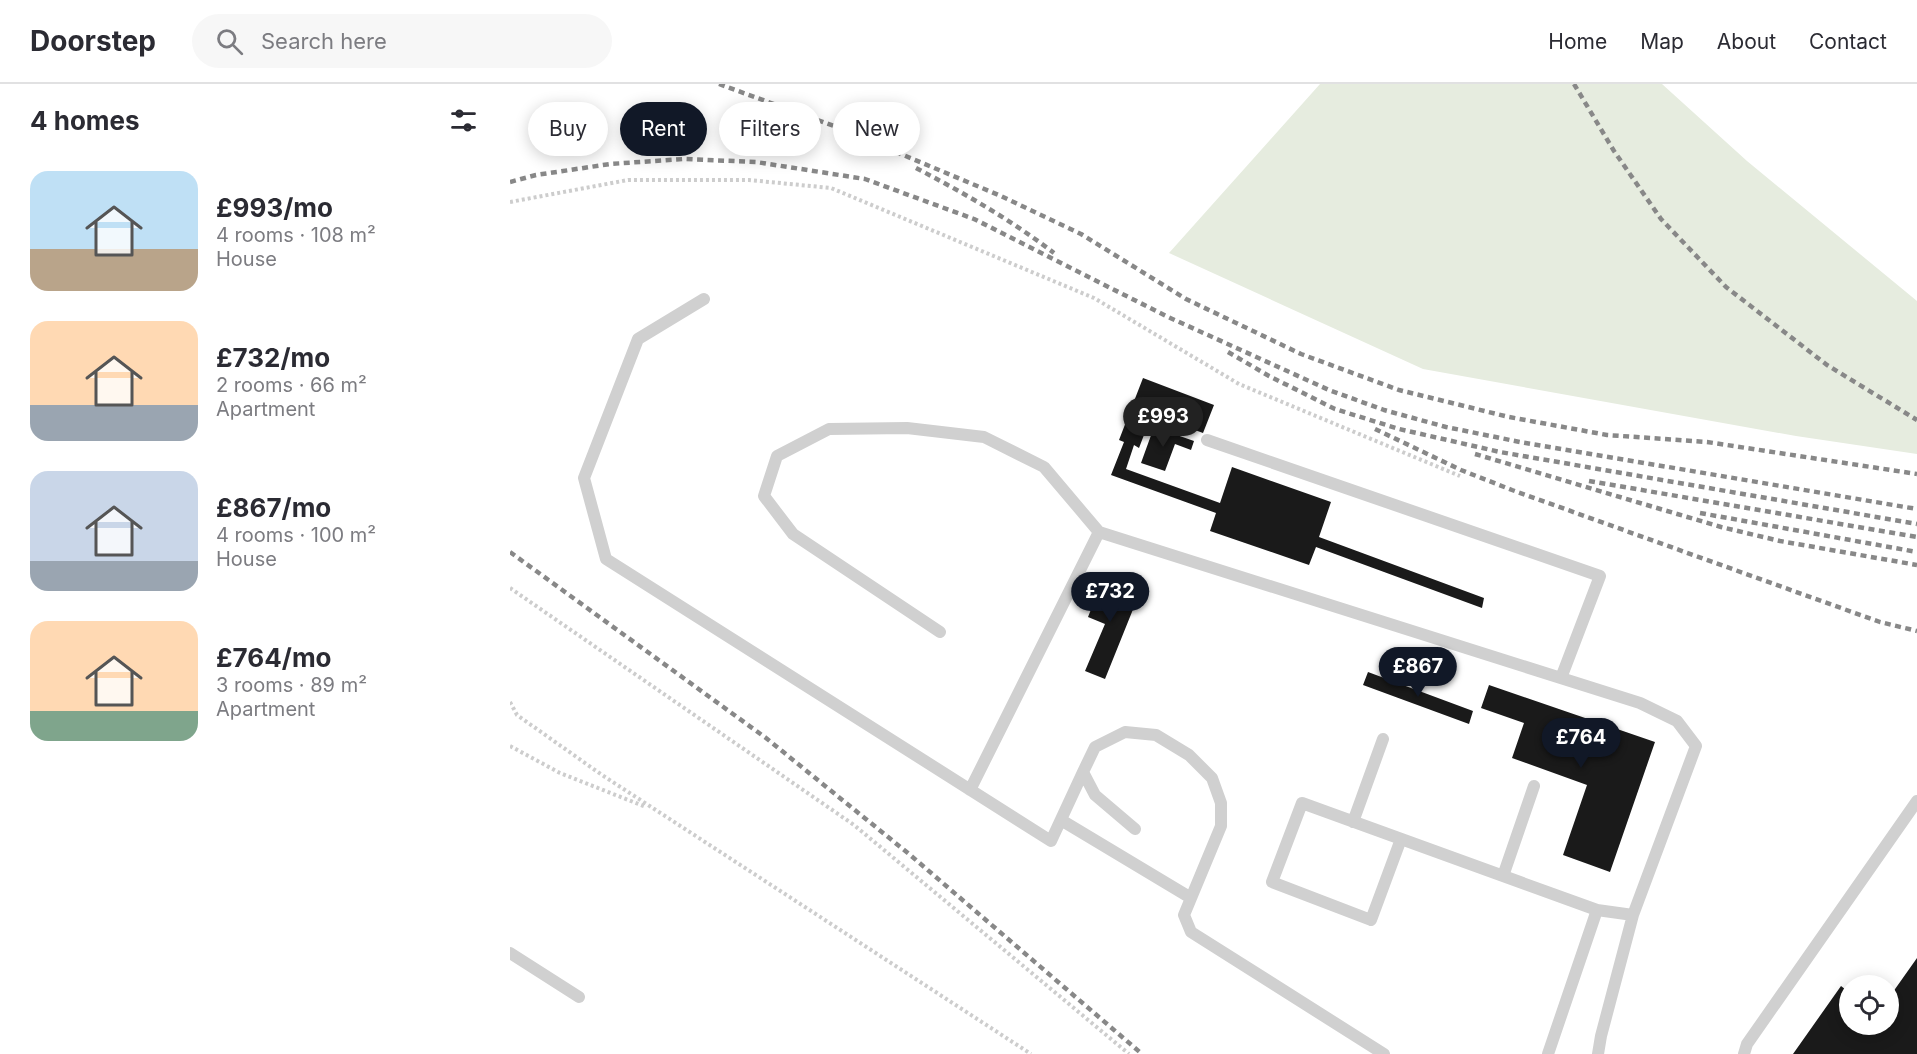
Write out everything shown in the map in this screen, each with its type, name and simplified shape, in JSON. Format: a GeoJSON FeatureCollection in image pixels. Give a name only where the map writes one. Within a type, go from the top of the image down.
{"type":"FeatureCollection","features":[{"type":"Feature","properties":{"kind":"lane"},"geometry":{"type":"LineString","coordinates":[[704,299],[638,339],[584,478],[606,559],[1051,841],[1095,747],[1125,732],[1156,735],[1189,755],[1212,778],[1221,803],[1221,826],[1184,915],[1191,932],[1384,1054]]}},
{"type":"Feature","properties":{"kind":"lane"},"geometry":{"type":"LineString","coordinates":[[940,633],[793,534],[764,496],[777,456],[829,429],[907,428],[984,437],[1044,467],[1099,532],[1640,703],[1677,721],[1696,746],[1633,915],[1598,1054]]}},
{"type":"Feature","properties":{"kind":"lane"},"geometry":{"type":"LineString","coordinates":[[1207,440],[1600,576],[1561,678]]}},
{"type":"Feature","properties":{"kind":"lane"},"geometry":{"type":"LineString","coordinates":[[970,790],[1099,532]]}},
{"type":"Feature","properties":{"kind":"lane"},"geometry":{"type":"LineString","coordinates":[[1353,822],[1383,739]]}},
{"type":"Feature","properties":{"kind":"lane"},"geometry":{"type":"LineString","coordinates":[[1083,772],[1095,795],[1135,829]]}},
{"type":"Feature","properties":{"kind":"lane"},"geometry":{"type":"LineString","coordinates":[[1503,876],[1534,786]]}},
{"type":"Feature","properties":{"kind":"lane"},"geometry":{"type":"LineString","coordinates":[[1744,1054],[1747,1044],[1917,801]]}},
{"type":"Feature","properties":{"kind":"lane"},"geometry":{"type":"LineString","coordinates":[[1401,839],[1371,920],[1272,882],[1302,802],[1597,910],[1633,915]]}},
{"type":"Feature","properties":{"kind":"lane"},"geometry":{"type":"LineString","coordinates":[[1061,820],[1191,898]]}},
{"type":"Feature","properties":{"kind":"lane"},"geometry":{"type":"LineString","coordinates":[[1548,1054],[1597,910]]}},
{"type":"Feature","properties":{"kind":"lane"},"geometry":{"type":"LineString","coordinates":[[510,953],[579,997]]}},
{"type":"Feature","properties":{"kind":"path"},"geometry":{"type":"LineString","coordinates":[[510,202],[628,180],[749,180],[831,188],[1094,297],[1239,384],[1460,476]]}},
{"type":"Feature","properties":{"kind":"path"},"geometry":{"type":"LineString","coordinates":[[510,588],[854,825],[1129,1054]]}},
{"type":"Feature","properties":{"kind":"path"},"geometry":{"type":"LineString","coordinates":[[510,702],[517,715],[654,810],[1031,1054]]}},
{"type":"Feature","properties":{"kind":"path"},"geometry":{"type":"LineString","coordinates":[[510,746],[560,773],[654,810]]}},
{"type":"Feature","properties":{"kind":"shaded area"},"geometry":{"type":"Polygon","coordinates":[[[1320,84],[1662,84],[1747,161],[1917,301],[1917,454],[1796,436],[1423,369],[1169,253],[1320,84]]]}},
{"type":"Feature","properties":{"kind":"building"},"geometry":{"type":"Polygon","coordinates":[[[1143,378],[1214,405],[1203,433],[1152,414],[1139,448],[1134,445],[1126,469],[1220,503],[1232,467],[1331,502],[1319,537],[1484,598],[1482,608],[1316,547],[1309,565],[1210,531],[1216,513],[1111,475],[1124,442],[1119,440],[1143,378]]]}},
{"type":"Feature","properties":{"kind":"building"},"geometry":{"type":"Polygon","coordinates":[[[1154,427],[1194,441],[1191,450],[1175,444],[1165,471],[1141,463],[1154,427]]]}},
{"type":"Feature","properties":{"kind":"building"},"geometry":{"type":"Polygon","coordinates":[[[1104,577],[1140,592],[1105,679],[1085,671],[1105,624],[1088,617],[1104,577]]]}},
{"type":"Feature","properties":{"kind":"building"},"geometry":{"type":"Polygon","coordinates":[[[1368,672],[1473,711],[1469,724],[1363,685],[1368,672]]]}},
{"type":"Feature","properties":{"kind":"building"},"geometry":{"type":"Polygon","coordinates":[[[1489,685],[1655,742],[1610,872],[1563,855],[1587,785],[1512,758],[1524,723],[1481,708],[1489,685]]]}},
{"type":"Feature","properties":{"kind":"building"},"geometry":{"type":"Polygon","coordinates":[[[1917,958],[1917,1054],[1793,1054],[1839,989],[1839,1035],[1899,1035],[1899,983],[1917,958]]]}},
{"type":"Feature","properties":{"kind":"railway"},"geometry":{"type":"LineString","coordinates":[[719,84],[834,126],[1001,196],[1081,234],[1186,299],[1301,354],[1399,390],[1509,417],[1607,435],[1707,442],[1917,474]]}},
{"type":"Feature","properties":{"kind":"railway"},"geometry":{"type":"LineString","coordinates":[[1574,84],[1614,151],[1661,219],[1726,287],[1827,365],[1917,420]]}},
{"type":"Feature","properties":{"kind":"railway"},"geometry":{"type":"LineString","coordinates":[[510,182],[536,175],[610,164],[684,159],[756,162],[865,179],[974,219],[1166,316],[1329,390],[1384,410],[1446,427],[1520,442],[1917,509]]}},
{"type":"Feature","properties":{"kind":"railway"},"geometry":{"type":"LineString","coordinates":[[916,168],[987,208],[1054,253]]}},
{"type":"Feature","properties":{"kind":"railway"},"geometry":{"type":"LineString","coordinates":[[1228,352],[1269,376],[1335,409],[1399,429],[1500,452],[1917,524]]}},
{"type":"Feature","properties":{"kind":"railway"},"geometry":{"type":"LineString","coordinates":[[1375,429],[1461,470],[1512,490],[1880,622],[1917,631]]}},
{"type":"Feature","properties":{"kind":"railway"},"geometry":{"type":"LineString","coordinates":[[1475,454],[1721,527],[1780,541],[1917,565]]}},
{"type":"Feature","properties":{"kind":"railway"},"geometry":{"type":"LineString","coordinates":[[1589,481],[1917,537]]}},
{"type":"Feature","properties":{"kind":"railway"},"geometry":{"type":"LineString","coordinates":[[1700,513],[1917,552]]}},
{"type":"Feature","properties":{"kind":"railway"},"geometry":{"type":"LineString","coordinates":[[510,552],[766,738],[909,854],[1142,1054]]}}]}
